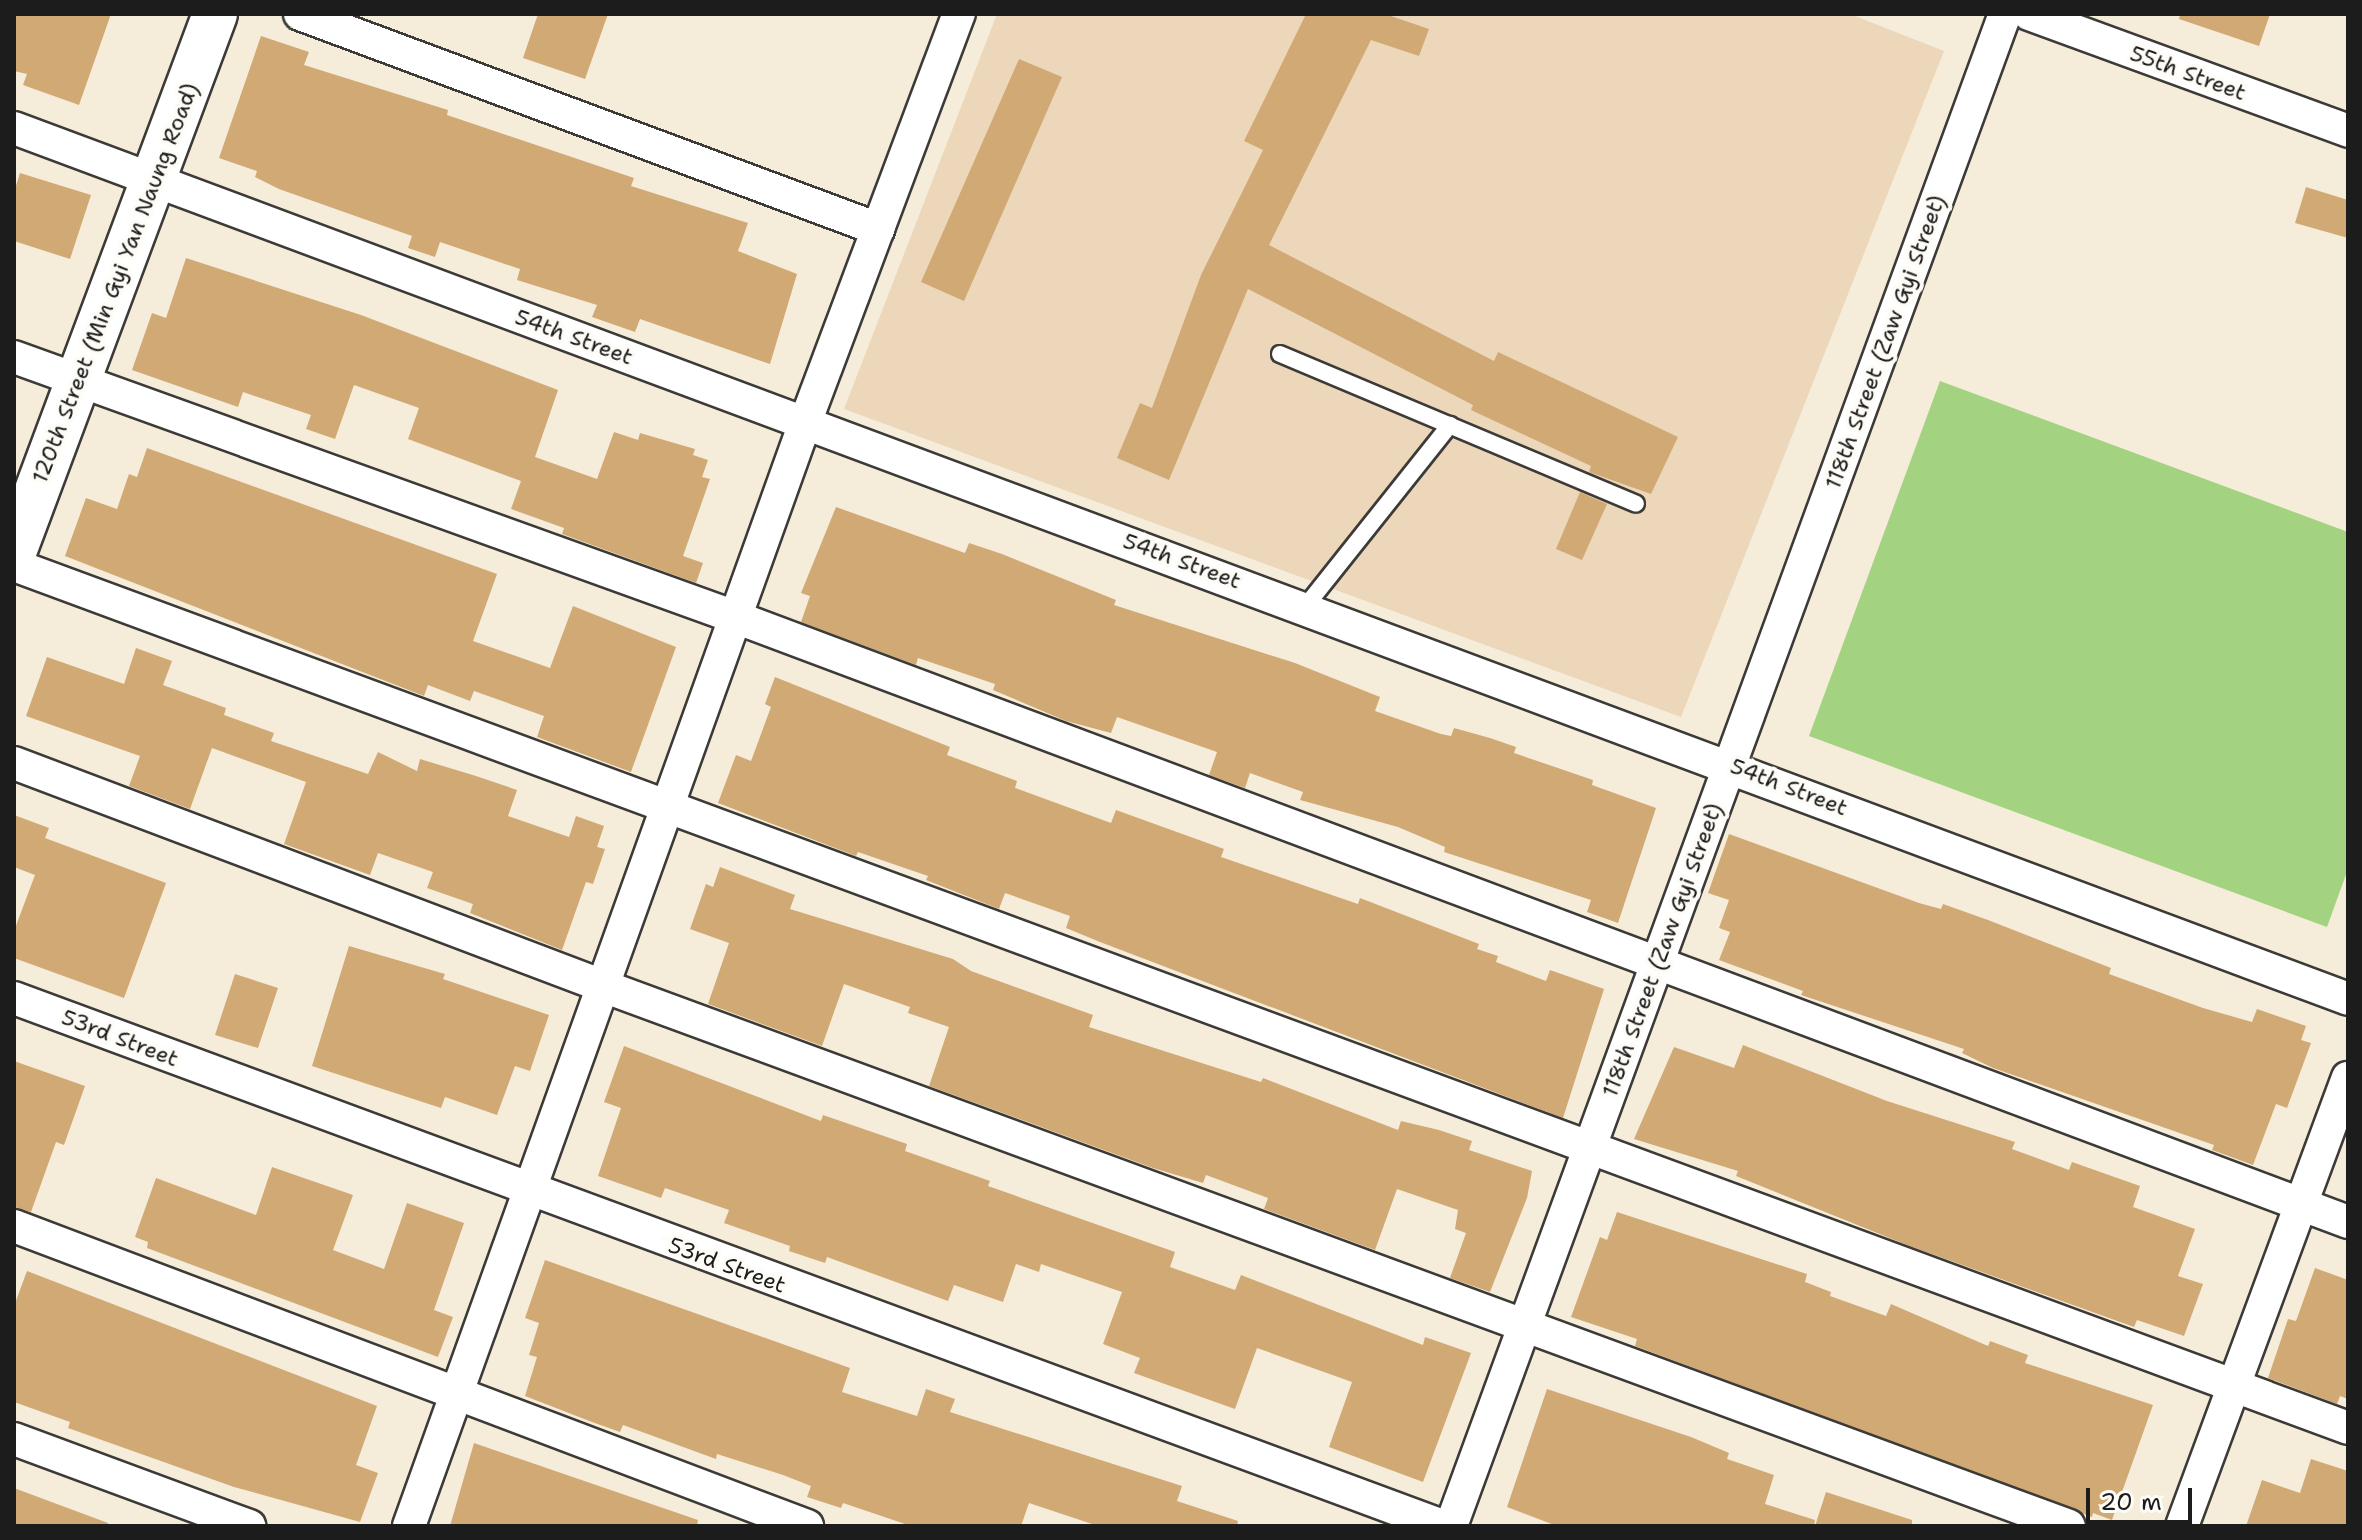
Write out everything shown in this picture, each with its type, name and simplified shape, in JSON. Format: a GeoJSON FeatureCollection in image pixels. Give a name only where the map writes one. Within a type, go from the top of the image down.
{"type":"FeatureCollection","features":[{"type":"Feature","properties":{"kind":"main road","name":"120th Street (Min Gyi Yan Naung Road)"},"geometry":{"type":"LineString","coordinates":[[14,552],[215,14]]}},
{"type":"Feature","properties":{"kind":"street"},"geometry":{"type":"LineString","coordinates":[[300,14],[878,229]]}},
{"type":"Feature","properties":{"kind":"street"},"geometry":{"type":"LineString","coordinates":[[409,1526],[805,423],[959,14]]}},
{"type":"Feature","properties":{"kind":"street","name":"118th Street (Zaw Gyi Street)"},"geometry":{"type":"LineString","coordinates":[[1451,1526],[2005,14]]}},
{"type":"Feature","properties":{"kind":"street","name":"55th Street"},"geometry":{"type":"LineString","coordinates":[[2029,14],[2348,131]]}},
{"type":"Feature","properties":{"kind":"street","name":"54th Street"},"geometry":{"type":"LineString","coordinates":[[14,128],[1730,764],[2348,999]]}},
{"type":"Feature","properties":{"kind":"street"},"geometry":{"type":"LineString","coordinates":[[14,357],[735,617],[1658,960],[2348,1222]]}},
{"type":"Feature","properties":{"kind":"street"},"geometry":{"type":"LineString","coordinates":[[14,565],[1591,1145],[2348,1428]]}},
{"type":"Feature","properties":{"kind":"street"},"geometry":{"type":"LineString","coordinates":[[14,763],[603,986],[2069,1526]]}},
{"type":"Feature","properties":{"kind":"street","name":"53rd Street"},"geometry":{"type":"LineString","coordinates":[[14,998],[528,1192],[1443,1526]]}},
{"type":"Feature","properties":{"kind":"street"},"geometry":{"type":"LineString","coordinates":[[2182,1526],[2348,1078]]}},
{"type":"Feature","properties":{"kind":"street"},"geometry":{"type":"LineString","coordinates":[[14,1226],[807,1526]]}},
{"type":"Feature","properties":{"kind":"street"},"geometry":{"type":"LineString","coordinates":[[14,1439],[249,1526]]}},
{"type":"Feature","properties":{"kind":"lane"},"geometry":{"type":"LineString","coordinates":[[1280,354],[1636,504]]}},
{"type":"Feature","properties":{"kind":"lane"},"geometry":{"type":"LineString","coordinates":[[1305,607],[1450,425]]}},
{"type":"Feature","properties":{"kind":"shaded area"},"geometry":{"type":"Polygon","coordinates":[[[997,14],[1850,14],[1944,51],[1681,717],[844,409],[997,14]]]}},
{"type":"Feature","properties":{"kind":"green space"},"geometry":{"type":"Polygon","coordinates":[[[1940,381],[2348,532],[2348,869],[2327,927],[1809,736],[1940,381]]]}},
{"type":"Feature","properties":{"kind":"building"},"geometry":{"type":"Polygon","coordinates":[[[14,14],[111,14],[79,105],[23,85],[27,74],[14,71],[14,14]]]}},
{"type":"Feature","properties":{"kind":"building"},"geometry":{"type":"Polygon","coordinates":[[[538,14],[608,14],[585,79],[523,58],[538,14]]]}},
{"type":"Feature","properties":{"kind":"building"},"geometry":{"type":"Polygon","coordinates":[[[1306,14],[1385,14],[1429,29],[1419,56],[1371,40],[1269,245],[1494,361],[1498,352],[1678,437],[1651,494],[1589,472],[1591,466],[1471,410],[1473,405],[1248,289],[1169,480],[1117,458],[1140,403],[1152,408],[1201,275],[1263,150],[1244,141],[1306,14]]]}},
{"type":"Feature","properties":{"kind":"building"},"geometry":{"type":"Polygon","coordinates":[[[2180,14],[2270,14],[2259,46],[2179,19],[2180,14]]]}},
{"type":"Feature","properties":{"kind":"building"},"geometry":{"type":"Polygon","coordinates":[[[261,36],[309,52],[304,65],[448,110],[447,115],[634,178],[631,186],[748,223],[738,251],[797,274],[770,364],[640,319],[635,332],[592,317],[597,305],[517,280],[520,269],[440,242],[435,257],[408,248],[412,236],[279,189],[255,177],[257,171],[219,158],[261,36]]]}},
{"type":"Feature","properties":{"kind":"building"},"geometry":{"type":"Polygon","coordinates":[[[1019,59],[1062,77],[964,301],[921,282],[1019,59]]]}},
{"type":"Feature","properties":{"kind":"building"},"geometry":{"type":"Polygon","coordinates":[[[20,173],[91,195],[70,259],[14,241],[14,192],[20,173]]]}},
{"type":"Feature","properties":{"kind":"building"},"geometry":{"type":"Polygon","coordinates":[[[2306,187],[2348,200],[2348,238],[2295,223],[2306,187]]]}},
{"type":"Feature","properties":{"kind":"building"},"geometry":{"type":"Polygon","coordinates":[[[186,258],[361,315],[558,390],[535,457],[597,479],[614,432],[638,440],[640,433],[695,449],[693,455],[708,460],[702,477],[710,479],[683,556],[703,563],[696,583],[562,534],[564,528],[511,509],[521,481],[408,439],[419,408],[354,385],[335,439],[306,429],[311,415],[243,392],[238,407],[132,370],[152,313],[166,318],[186,258]]]}},
{"type":"Feature","properties":{"kind":"building"},"geometry":{"type":"Polygon","coordinates":[[[147,448],[497,574],[473,641],[550,668],[573,606],[676,647],[631,772],[537,737],[544,716],[474,691],[470,701],[428,685],[424,696],[65,556],[86,498],[117,509],[129,474],[137,477],[147,448]]]}},
{"type":"Feature","properties":{"kind":"building"},"geometry":{"type":"Polygon","coordinates":[[[1580,492],[1607,504],[1582,560],[1556,549],[1580,492]]]}},
{"type":"Feature","properties":{"kind":"building"},"geometry":{"type":"Polygon","coordinates":[[[836,507],[965,553],[969,543],[1002,554],[1116,600],[1114,605],[1295,663],[1380,697],[1375,711],[1441,734],[1451,736],[1454,728],[1490,738],[1516,747],[1514,753],[1593,780],[1592,785],[1656,808],[1618,923],[1587,912],[1591,900],[1444,852],[1445,847],[1398,827],[1300,800],[1303,792],[1250,773],[1245,788],[1209,775],[1217,752],[1117,717],[1111,733],[1066,721],[993,690],[995,684],[918,658],[916,665],[801,622],[810,596],[801,593],[836,507]]]}},
{"type":"Feature","properties":{"kind":"building"},"geometry":{"type":"Polygon","coordinates":[[[136,648],[172,661],[163,685],[226,708],[224,715],[274,733],[271,741],[368,774],[378,752],[417,771],[420,759],[517,790],[508,816],[569,837],[576,816],[604,826],[597,847],[605,849],[593,884],[586,882],[562,950],[470,913],[473,904],[427,888],[433,872],[378,853],[370,875],[284,844],[306,782],[212,748],[190,809],[129,786],[140,756],[26,716],[47,657],[124,684],[136,648]]]}},
{"type":"Feature","properties":{"kind":"building"},"geometry":{"type":"Polygon","coordinates":[[[775,677],[950,747],[947,755],[1017,781],[1015,788],[1111,823],[1116,810],[1224,849],[1221,857],[1358,904],[1360,898],[1479,944],[1477,949],[1498,956],[1496,962],[1546,981],[1550,970],[1604,989],[1563,1118],[1100,942],[1066,928],[1070,916],[1005,893],[999,909],[926,880],[928,876],[858,852],[856,856],[718,803],[736,755],[751,761],[771,707],[765,704],[775,677]]]}},
{"type":"Feature","properties":{"kind":"building"},"geometry":{"type":"Polygon","coordinates":[[[14,815],[49,828],[45,838],[166,883],[124,998],[14,958],[14,931],[35,875],[14,867],[14,815]]]}},
{"type":"Feature","properties":{"kind":"building"},"geometry":{"type":"Polygon","coordinates":[[[1729,834],[1919,903],[1941,909],[1943,904],[1988,920],[2111,968],[2109,974],[2203,1008],[2252,1022],[2257,1009],[2306,1026],[2301,1040],[2311,1043],[2287,1108],[2276,1104],[2253,1165],[2212,1150],[2214,1145],[1993,1068],[1962,1053],[1964,1049],[1801,995],[1803,991],[1719,960],[1730,932],[1719,928],[1729,900],[1708,893],[1729,834]]]}},
{"type":"Feature","properties":{"kind":"building"},"geometry":{"type":"Polygon","coordinates":[[[720,867],[795,895],[790,909],[953,959],[971,971],[1093,1015],[1089,1027],[1261,1082],[1263,1078],[1398,1130],[1401,1121],[1439,1130],[1472,1141],[1469,1150],[1532,1171],[1527,1198],[1490,1292],[1450,1278],[1466,1233],[1455,1229],[1458,1210],[1397,1189],[1375,1250],[1264,1209],[1268,1198],[1206,1175],[1203,1183],[1153,1168],[929,1086],[949,1027],[908,1013],[910,1007],[844,984],[822,1046],[708,1004],[729,943],[690,929],[706,884],[713,887],[720,867]]]}},
{"type":"Feature","properties":{"kind":"building"},"geometry":{"type":"Polygon","coordinates":[[[349,946],[445,974],[443,979],[549,1015],[530,1071],[515,1066],[497,1115],[445,1097],[441,1108],[312,1066],[349,946]]]}},
{"type":"Feature","properties":{"kind":"building"},"geometry":{"type":"Polygon","coordinates":[[[235,974],[278,988],[258,1048],[215,1035],[235,974]]]}},
{"type":"Feature","properties":{"kind":"building"},"geometry":{"type":"Polygon","coordinates":[[[1743,1045],[1887,1101],[2015,1142],[2012,1149],[2069,1170],[2072,1162],[2140,1186],[2133,1207],[2195,1229],[2178,1276],[2203,1284],[2184,1336],[2137,1320],[2134,1327],[1907,1245],[1736,1176],[1738,1171],[1634,1139],[1674,1047],[1734,1068],[1743,1045]]]}},
{"type":"Feature","properties":{"kind":"building"},"geometry":{"type":"Polygon","coordinates":[[[624,1046],[821,1121],[823,1115],[907,1144],[905,1151],[990,1181],[988,1186],[1175,1252],[1170,1267],[1235,1290],[1241,1275],[1423,1345],[1425,1337],[1471,1353],[1423,1482],[1329,1447],[1352,1382],[1257,1348],[1235,1409],[1134,1373],[1140,1358],[1103,1344],[1122,1292],[1041,1264],[1039,1272],[1016,1264],[1003,1302],[954,1285],[948,1301],[827,1257],[825,1263],[789,1251],[790,1246],[724,1223],[729,1210],[665,1188],[661,1198],[598,1176],[621,1108],[604,1102],[624,1046]]]}},
{"type":"Feature","properties":{"kind":"building"},"geometry":{"type":"Polygon","coordinates":[[[14,1061],[85,1086],[64,1145],[56,1142],[31,1212],[14,1207],[14,1061]]]}},
{"type":"Feature","properties":{"kind":"building"},"geometry":{"type":"Polygon","coordinates":[[[272,1167],[353,1195],[333,1250],[384,1269],[407,1203],[464,1223],[434,1310],[453,1317],[438,1357],[147,1248],[148,1242],[135,1237],[156,1178],[256,1215],[272,1167]]]}},
{"type":"Feature","properties":{"kind":"building"},"geometry":{"type":"Polygon","coordinates":[[[1617,1212],[1807,1274],[1805,1282],[1831,1292],[1830,1296],[1886,1316],[1891,1304],[1988,1346],[1990,1341],[2028,1355],[2025,1363],[2153,1405],[2112,1520],[2093,1513],[2092,1517],[1635,1346],[1637,1339],[1571,1317],[1600,1237],[1607,1240],[1617,1212]]]}},
{"type":"Feature","properties":{"kind":"building"},"geometry":{"type":"Polygon","coordinates":[[[545,1260],[850,1368],[842,1392],[917,1416],[926,1389],[955,1399],[950,1412],[1182,1486],[1177,1501],[1238,1521],[1237,1526],[1098,1526],[1029,1503],[1021,1526],[911,1526],[843,1503],[841,1508],[807,1497],[811,1486],[783,1475],[717,1454],[716,1459],[623,1425],[620,1432],[592,1422],[525,1396],[537,1357],[529,1355],[539,1323],[525,1318],[545,1260]]]}},
{"type":"Feature","properties":{"kind":"building"},"geometry":{"type":"Polygon","coordinates":[[[2315,1268],[2348,1280],[2348,1399],[2340,1396],[2337,1404],[2268,1378],[2288,1319],[2296,1321],[2315,1268]]]}},
{"type":"Feature","properties":{"kind":"building"},"geometry":{"type":"Polygon","coordinates":[[[27,1271],[377,1406],[356,1465],[378,1473],[360,1522],[234,1487],[68,1428],[70,1422],[14,1402],[14,1306],[27,1271]]]}},
{"type":"Feature","properties":{"kind":"building"},"geometry":{"type":"Polygon","coordinates":[[[1547,1389],[1691,1437],[1729,1453],[1727,1459],[1774,1475],[1765,1504],[1815,1520],[1814,1526],[1557,1526],[1507,1507],[1547,1389]]]}},
{"type":"Feature","properties":{"kind":"building"},"geometry":{"type":"Polygon","coordinates":[[[474,1443],[698,1520],[697,1526],[450,1526],[474,1443]]]}},
{"type":"Feature","properties":{"kind":"building"},"geometry":{"type":"Polygon","coordinates":[[[2311,1459],[2348,1471],[2348,1526],[2246,1526],[2262,1480],[2300,1493],[2311,1459]]]}},
{"type":"Feature","properties":{"kind":"building"},"geometry":{"type":"Polygon","coordinates":[[[14,1488],[108,1523],[108,1526],[14,1526],[14,1488]]]}},
{"type":"Feature","properties":{"kind":"building"},"geometry":{"type":"Polygon","coordinates":[[[1826,1492],[1912,1520],[1912,1526],[1815,1526],[1826,1492]]]}}]}
